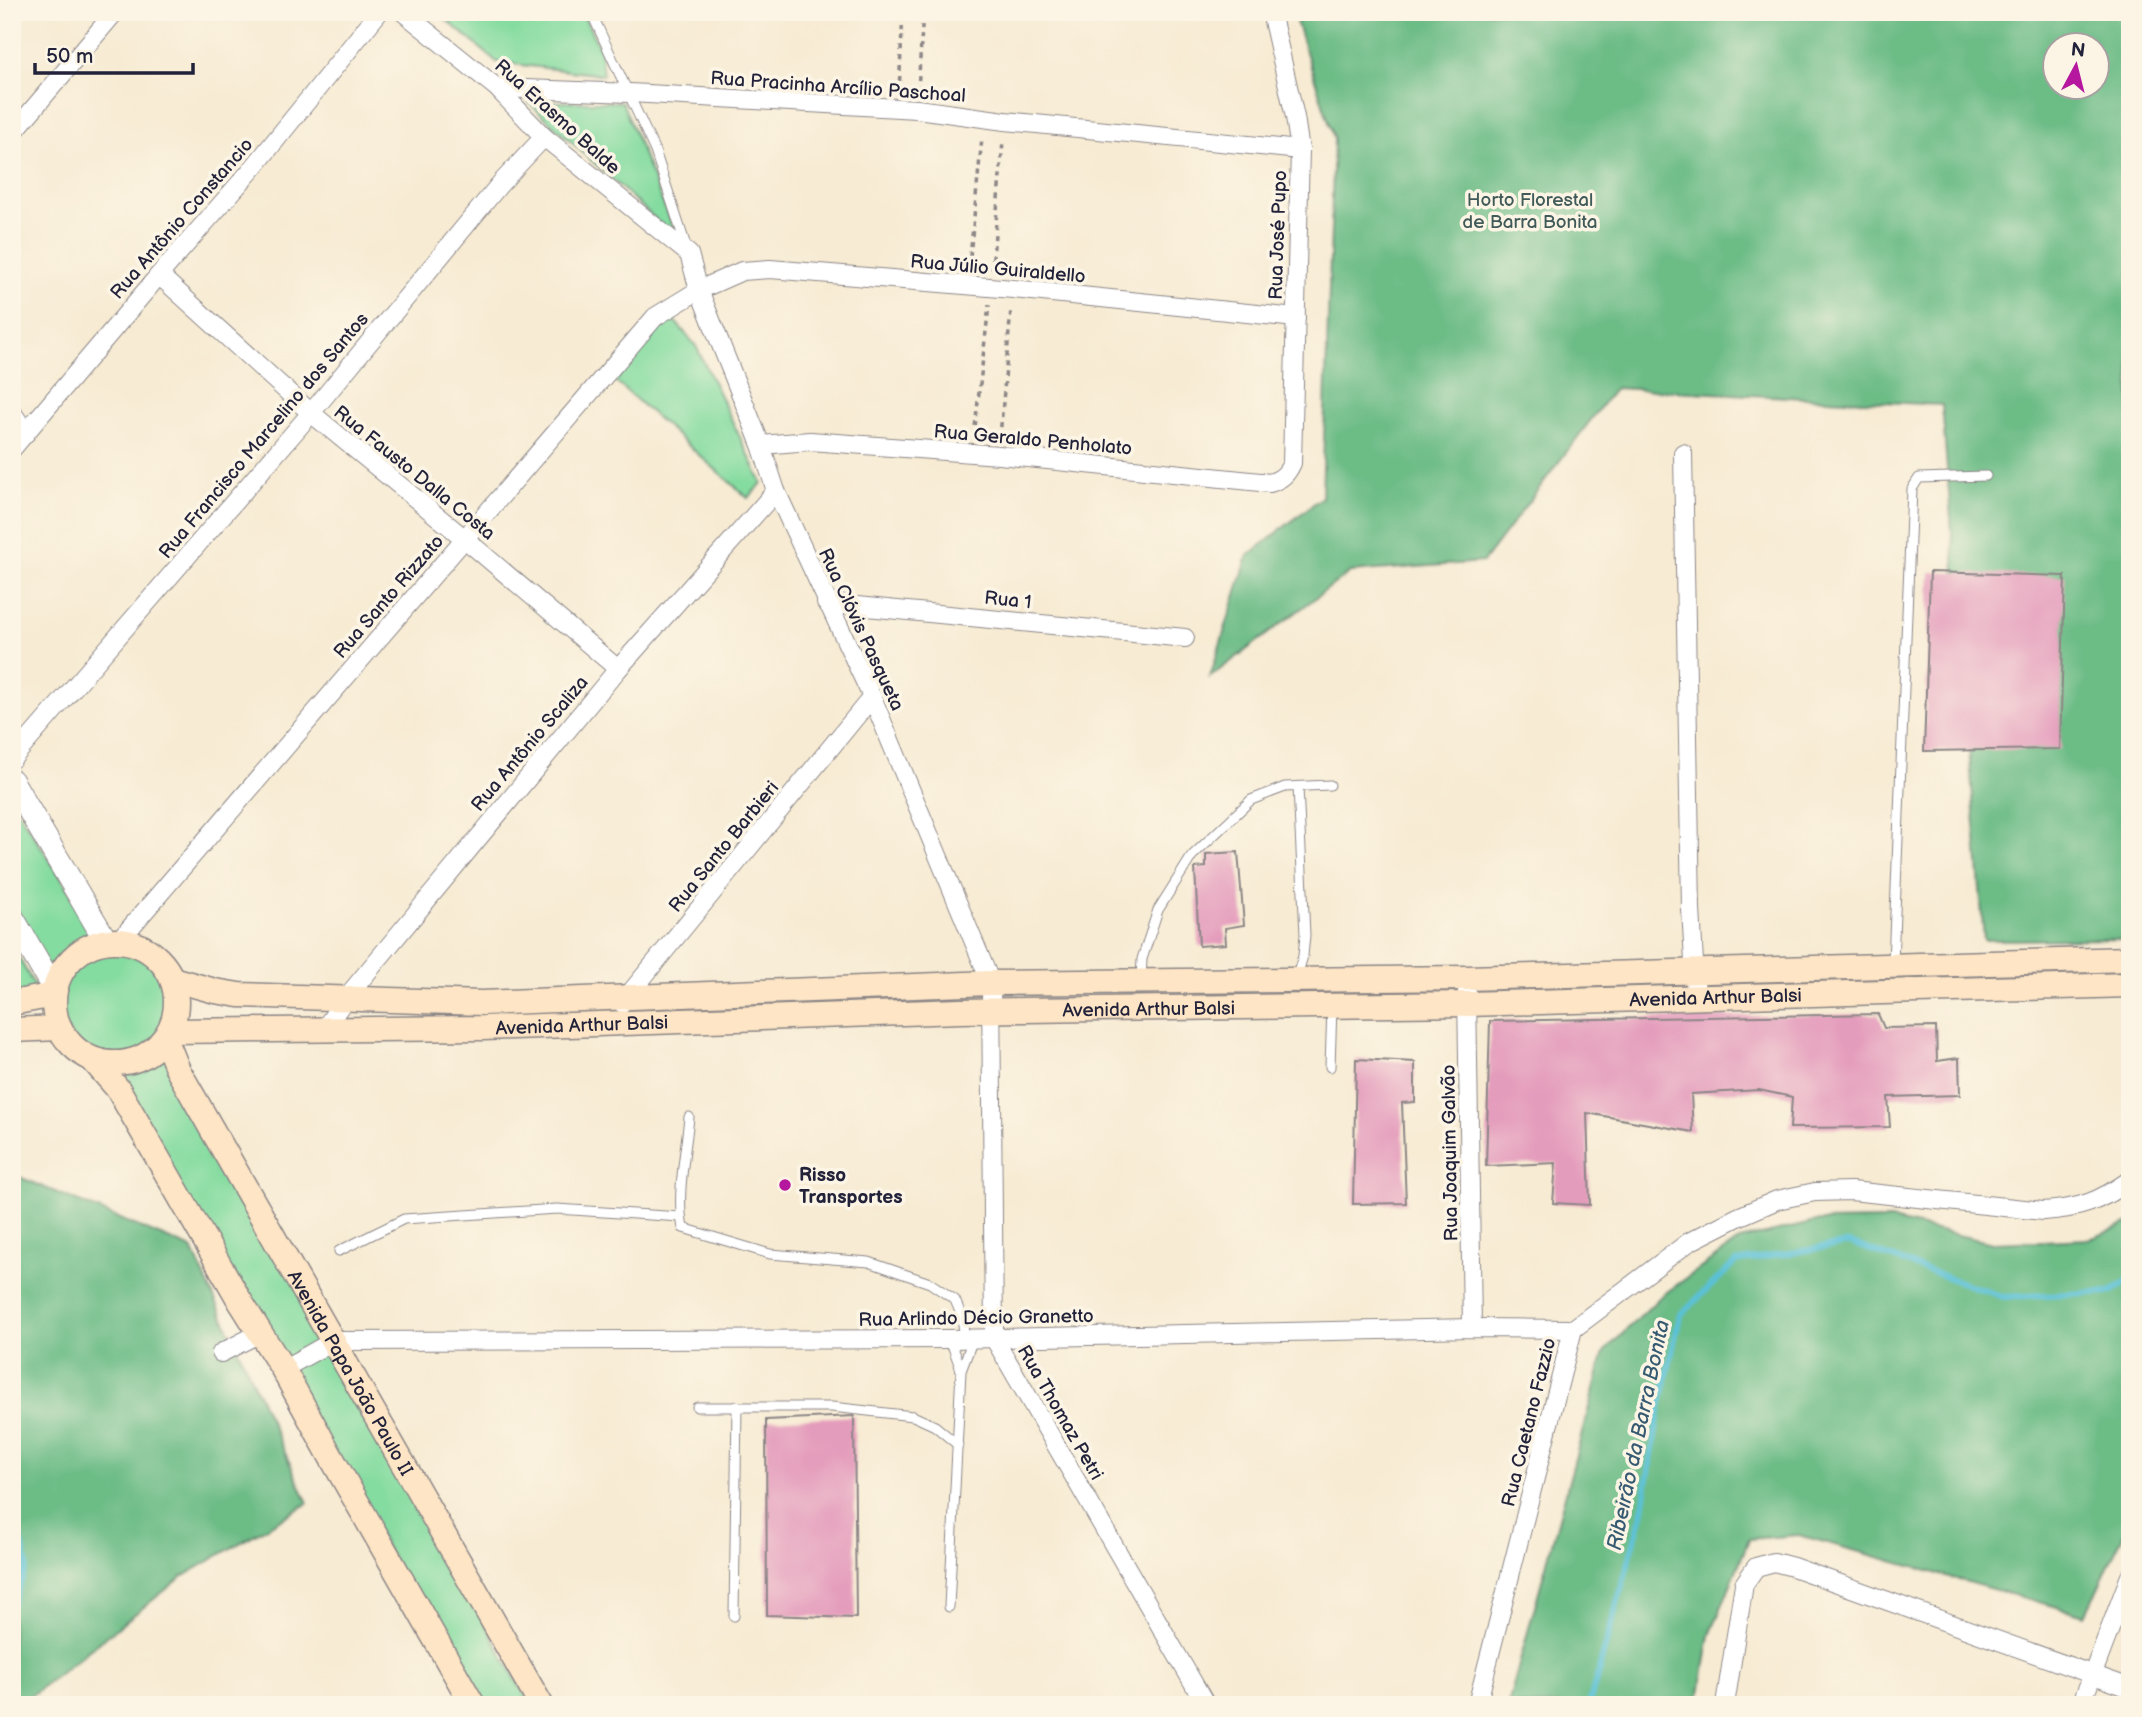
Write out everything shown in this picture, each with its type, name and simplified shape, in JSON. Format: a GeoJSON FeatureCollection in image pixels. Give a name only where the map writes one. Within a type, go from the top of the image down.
{"type":"FeatureCollection","features":[{"type":"Feature","properties":{"kind":"main road"},"geometry":{"type":"LineString","coordinates":[[92,1059],[112,1063],[132,1061],[151,1052],[167,1034],[174,1019],[177,999],[172,979],[161,962],[146,949],[113,941],[87,947],[71,959],[59,975],[54,993],[54,1015],[75,1048],[92,1059],[118,1089],[283,1369],[473,1705]]}},
{"type":"Feature","properties":{"kind":"main road","name":"Avenida Arthur Balsi"},"geometry":{"type":"LineString","coordinates":[[172,979],[239,995],[482,1003],[990,983],[1467,978],[2130,959]]}},
{"type":"Feature","properties":{"kind":"main road"},"geometry":{"type":"LineString","coordinates":[[1140,1007],[1141,982]]}},
{"type":"Feature","properties":{"kind":"main road","name":"Avenida Arthur Balsi"},"geometry":{"type":"LineString","coordinates":[[167,1034],[609,1024],[1140,1007],[1468,1004],[2130,985]]}},
{"type":"Feature","properties":{"kind":"main road"},"geometry":{"type":"LineString","coordinates":[[12,1003],[54,993]]}},
{"type":"Feature","properties":{"kind":"main road"},"geometry":{"type":"LineString","coordinates":[[12,1030],[60,1028]]}},
{"type":"Feature","properties":{"kind":"main road","name":"Avenida Papa João Paulo II"},"geometry":{"type":"LineString","coordinates":[[167,1034],[178,1070],[541,1705]]}},
{"type":"Feature","properties":{"kind":"street"},"geometry":{"type":"LineString","coordinates":[[12,134],[115,12]]}},
{"type":"Feature","properties":{"kind":"street","name":"Rua Antônio Constancio"},"geometry":{"type":"LineString","coordinates":[[12,449],[254,167],[379,12]]}},
{"type":"Feature","properties":{"kind":"street","name":"Rua Erasmo Balde"},"geometry":{"type":"LineString","coordinates":[[403,12],[497,88],[544,137],[689,254]]}},
{"type":"Feature","properties":{"kind":"street","name":"Rua José Pupo"},"geometry":{"type":"LineString","coordinates":[[1270,12],[1295,117],[1300,150],[1292,463]]}},
{"type":"Feature","properties":{"kind":"street","name":"Rua Pracinha Arcílio Paschoal"},"geometry":{"type":"LineString","coordinates":[[497,88],[908,108],[1005,121],[1300,150]]}},
{"type":"Feature","properties":{"kind":"street","name":"Rua Francisco Marcelino dos Santos"},"geometry":{"type":"LineString","coordinates":[[12,759],[310,413],[500,184],[544,137]]}},
{"type":"Feature","properties":{"kind":"street"},"geometry":{"type":"LineString","coordinates":[[689,254],[699,290]]}},
{"type":"Feature","properties":{"kind":"street","name":"Rua Júlio Guiraldello"},"geometry":{"type":"LineString","coordinates":[[699,290],[742,271],[770,269],[1013,289],[1296,318]]}},
{"type":"Feature","properties":{"kind":"street","name":"Rua Fausto Dalla Costa"},"geometry":{"type":"LineString","coordinates":[[159,275],[310,413],[465,539],[618,669]]}},
{"type":"Feature","properties":{"kind":"street","name":"Rua Clóvis Pasqueta"},"geometry":{"type":"LineString","coordinates":[[699,290],[761,445],[776,491],[872,697],[990,983]]}},
{"type":"Feature","properties":{"kind":"street","name":"Rua Santo Rizzato"},"geometry":{"type":"LineString","coordinates":[[113,941],[465,539],[655,317],[699,290]]}},
{"type":"Feature","properties":{"kind":"street"},"geometry":{"type":"LineString","coordinates":[[12,412],[26,433]]}},
{"type":"Feature","properties":{"kind":"street","name":"Rua Geraldo Penholato"},"geometry":{"type":"LineString","coordinates":[[761,445],[810,441],[999,455],[1270,483],[1285,475],[1292,463]]}},
{"type":"Feature","properties":{"kind":"street"},"geometry":{"type":"LineString","coordinates":[[1683,453],[1691,909],[1696,998]]}},
{"type":"Feature","properties":{"kind":"street","name":"Rua Antônio Scaliza"},"geometry":{"type":"LineString","coordinates":[[324,1029],[346,998],[618,669],[776,491]]}},
{"type":"Feature","properties":{"kind":"street","name":"Rua 1"},"geometry":{"type":"LineString","coordinates":[[827,603],[1185,638]]}},
{"type":"Feature","properties":{"kind":"street","name":"Rua Santo Barbieri"},"geometry":{"type":"LineString","coordinates":[[609,1024],[625,998],[872,697]]}},
{"type":"Feature","properties":{"kind":"street"},"geometry":{"type":"LineString","coordinates":[[12,781],[113,941]]}},
{"type":"Feature","properties":{"kind":"street"},"geometry":{"type":"LineString","coordinates":[[12,917],[54,993]]}},
{"type":"Feature","properties":{"kind":"street","name":"Rua Joaquim Galvão"},"geometry":{"type":"LineString","coordinates":[[1467,978],[1472,1328]]}},
{"type":"Feature","properties":{"kind":"street","name":"Rua Thomaz Petri"},"geometry":{"type":"LineString","coordinates":[[990,983],[994,1338],[1206,1705]]}},
{"type":"Feature","properties":{"kind":"street","name":"Rua Caetano Fazzio"},"geometry":{"type":"LineString","coordinates":[[1478,1705],[1573,1329],[1689,1242],[1777,1200],[1815,1192],[1851,1191],[2043,1212],[2085,1205],[2106,1196],[2130,1180]]}},
{"type":"Feature","properties":{"kind":"street","name":"Rua Arlindo Décio Granetto"},"geometry":{"type":"LineString","coordinates":[[333,1341],[962,1339],[1472,1328],[1573,1329]]}},
{"type":"Feature","properties":{"kind":"street"},"geometry":{"type":"LineString","coordinates":[[221,1353],[260,1333]]}},
{"type":"Feature","properties":{"kind":"street"},"geometry":{"type":"LineString","coordinates":[[283,1369],[333,1341]]}},
{"type":"Feature","properties":{"kind":"street"},"geometry":{"type":"LineString","coordinates":[[1725,1705],[1744,1584],[1756,1567],[1773,1562],[2130,1688]]}},
{"type":"Feature","properties":{"kind":"street"},"geometry":{"type":"LineString","coordinates":[[2081,1705],[2130,1576]]}},
{"type":"Feature","properties":{"kind":"lane"},"geometry":{"type":"LineString","coordinates":[[591,12],[655,151],[689,254]]}},
{"type":"Feature","properties":{"kind":"lane"},"geometry":{"type":"LineString","coordinates":[[1893,965],[1912,489],[1919,478],[1986,476]]}},
{"type":"Feature","properties":{"kind":"lane"},"geometry":{"type":"LineString","coordinates":[[1141,982],[1142,959],[1158,909],[1192,856],[1251,800],[1285,787],[1330,785]]}},
{"type":"Feature","properties":{"kind":"lane"},"geometry":{"type":"LineString","coordinates":[[1296,980],[1303,956],[1305,935],[1298,787]]}},
{"type":"Feature","properties":{"kind":"lane"},"geometry":{"type":"LineString","coordinates":[[1331,1067],[1332,1005]]}},
{"type":"Feature","properties":{"kind":"lane"},"geometry":{"type":"LineString","coordinates":[[690,1117],[681,1217],[683,1228],[770,1254],[869,1262],[930,1283],[955,1300],[962,1317],[962,1339],[949,1607]]}},
{"type":"Feature","properties":{"kind":"lane"},"geometry":{"type":"LineString","coordinates":[[339,1251],[404,1219],[557,1209],[681,1217]]}},
{"type":"Feature","properties":{"kind":"lane"},"geometry":{"type":"LineString","coordinates":[[961,1371],[962,1339]]}},
{"type":"Feature","properties":{"kind":"lane"},"geometry":{"type":"LineString","coordinates":[[734,1616],[737,1406]]}},
{"type":"Feature","properties":{"kind":"lane"},"geometry":{"type":"LineString","coordinates":[[697,1407],[832,1408],[913,1416],[935,1426],[958,1445]]}},
{"type":"Feature","properties":{"kind":"path"},"geometry":{"type":"LineString","coordinates":[[903,12],[908,108]]}},
{"type":"Feature","properties":{"kind":"path"},"geometry":{"type":"LineString","coordinates":[[908,108],[923,12]]}},
{"type":"Feature","properties":{"kind":"path"},"geometry":{"type":"LineString","coordinates":[[967,285],[984,118]]}},
{"type":"Feature","properties":{"kind":"path"},"geometry":{"type":"LineString","coordinates":[[972,453],[991,288],[1005,121]]}},
{"type":"Feature","properties":{"kind":"path"},"geometry":{"type":"LineString","coordinates":[[999,455],[1013,289]]}},
{"type":"Feature","properties":{"kind":"green space"},"geometry":{"type":"Polygon","coordinates":[[[442,12],[582,12],[600,49],[603,75],[497,62],[445,19],[442,12]]]}},
{"type":"Feature","properties":{"kind":"green space","name":"Horto Florestal de Barra Bonita"},"geometry":{"type":"Polygon","coordinates":[[[1293,12],[2130,12],[2130,939],[1984,940],[1942,405],[1615,388],[1483,562],[1350,572],[1210,677],[1248,556],[1322,497],[1334,138],[1293,12]]]}},
{"type":"Feature","properties":{"kind":"green space"},"geometry":{"type":"Polygon","coordinates":[[[528,102],[622,102],[678,240],[528,102]]]}},
{"type":"Feature","properties":{"kind":"green space"},"geometry":{"type":"Polygon","coordinates":[[[673,319],[696,346],[762,483],[748,498],[615,381],[665,321],[673,319]]]}},
{"type":"Feature","properties":{"kind":"green space"},"geometry":{"type":"Polygon","coordinates":[[[12,802],[101,939],[74,954],[54,977],[12,911],[12,802]]]}},
{"type":"Feature","properties":{"kind":"green space"},"geometry":{"type":"Polygon","coordinates":[[[115,944],[136,948],[154,961],[167,979],[171,1000],[167,1021],[154,1039],[136,1052],[115,1056],[94,1052],[76,1039],[63,1021],[59,1000],[63,979],[76,961],[94,948],[115,944]]]}},
{"type":"Feature","properties":{"kind":"green space"},"geometry":{"type":"Polygon","coordinates":[[[12,945],[36,989],[12,997],[12,945]]]}},
{"type":"Feature","properties":{"kind":"green space"},"geometry":{"type":"Polygon","coordinates":[[[165,1055],[329,1340],[284,1366],[108,1071],[139,1067],[165,1055]]]}},
{"type":"Feature","properties":{"kind":"green space"},"geometry":{"type":"Polygon","coordinates":[[[12,1174],[192,1249],[308,1503],[182,1577],[19,1705],[12,1705],[12,1174]]]}},
{"type":"Feature","properties":{"kind":"green space"},"geometry":{"type":"Polygon","coordinates":[[[1891,1220],[1993,1243],[2090,1239],[2130,1223],[2130,1521],[2085,1615],[1799,1535],[1749,1539],[1710,1635],[1698,1705],[1508,1705],[1604,1352],[1660,1297],[1740,1240],[1820,1221],[1891,1220]]]}},
{"type":"Feature","properties":{"kind":"green space"},"geometry":{"type":"Polygon","coordinates":[[[331,1344],[530,1705],[476,1705],[285,1370],[331,1344]]]}},
{"type":"Feature","properties":{"kind":"building"},"geometry":{"type":"Polygon","coordinates":[[[1930,572],[2065,576],[2060,749],[1924,751],[1930,572]]]}},
{"type":"Feature","properties":{"kind":"building"},"geometry":{"type":"Polygon","coordinates":[[[1238,852],[1244,925],[1225,928],[1226,944],[1199,946],[1195,868],[1206,867],[1206,854],[1238,852]]]}},
{"type":"Feature","properties":{"kind":"building"},"geometry":{"type":"Polygon","coordinates":[[[1878,1014],[1884,1028],[1936,1027],[1937,1061],[1959,1058],[1960,1095],[1888,1097],[1890,1127],[1790,1128],[1792,1097],[1759,1090],[1691,1094],[1693,1132],[1587,1113],[1590,1205],[1553,1203],[1556,1163],[1486,1166],[1490,1021],[1878,1014]]]}},
{"type":"Feature","properties":{"kind":"building"},"geometry":{"type":"Polygon","coordinates":[[[1356,1059],[1415,1062],[1415,1102],[1402,1103],[1406,1203],[1353,1204],[1356,1059]]]}},
{"type":"Feature","properties":{"kind":"building"},"geometry":{"type":"Polygon","coordinates":[[[854,1416],[856,1618],[767,1615],[766,1420],[854,1416]]]}},
{"type":"Feature","properties":{"kind":"waterway","name":"Ribeirão da Barra Bonita"},"geometry":{"type":"LineString","coordinates":[[1589,1705],[1642,1514],[1659,1412],[1680,1315],[1736,1262],[1850,1243],[2003,1297],[2111,1292],[2130,1279]]}},
{"type":"Feature","properties":{"kind":"waterway"},"geometry":{"type":"LineString","coordinates":[[12,1499],[27,1566],[12,1605]]}},
{"type":"Feature","properties":{"kind":"place","name":"Risso Transportes"},"geometry":{"type":"Point","coordinates":[785,1185]}}]}
